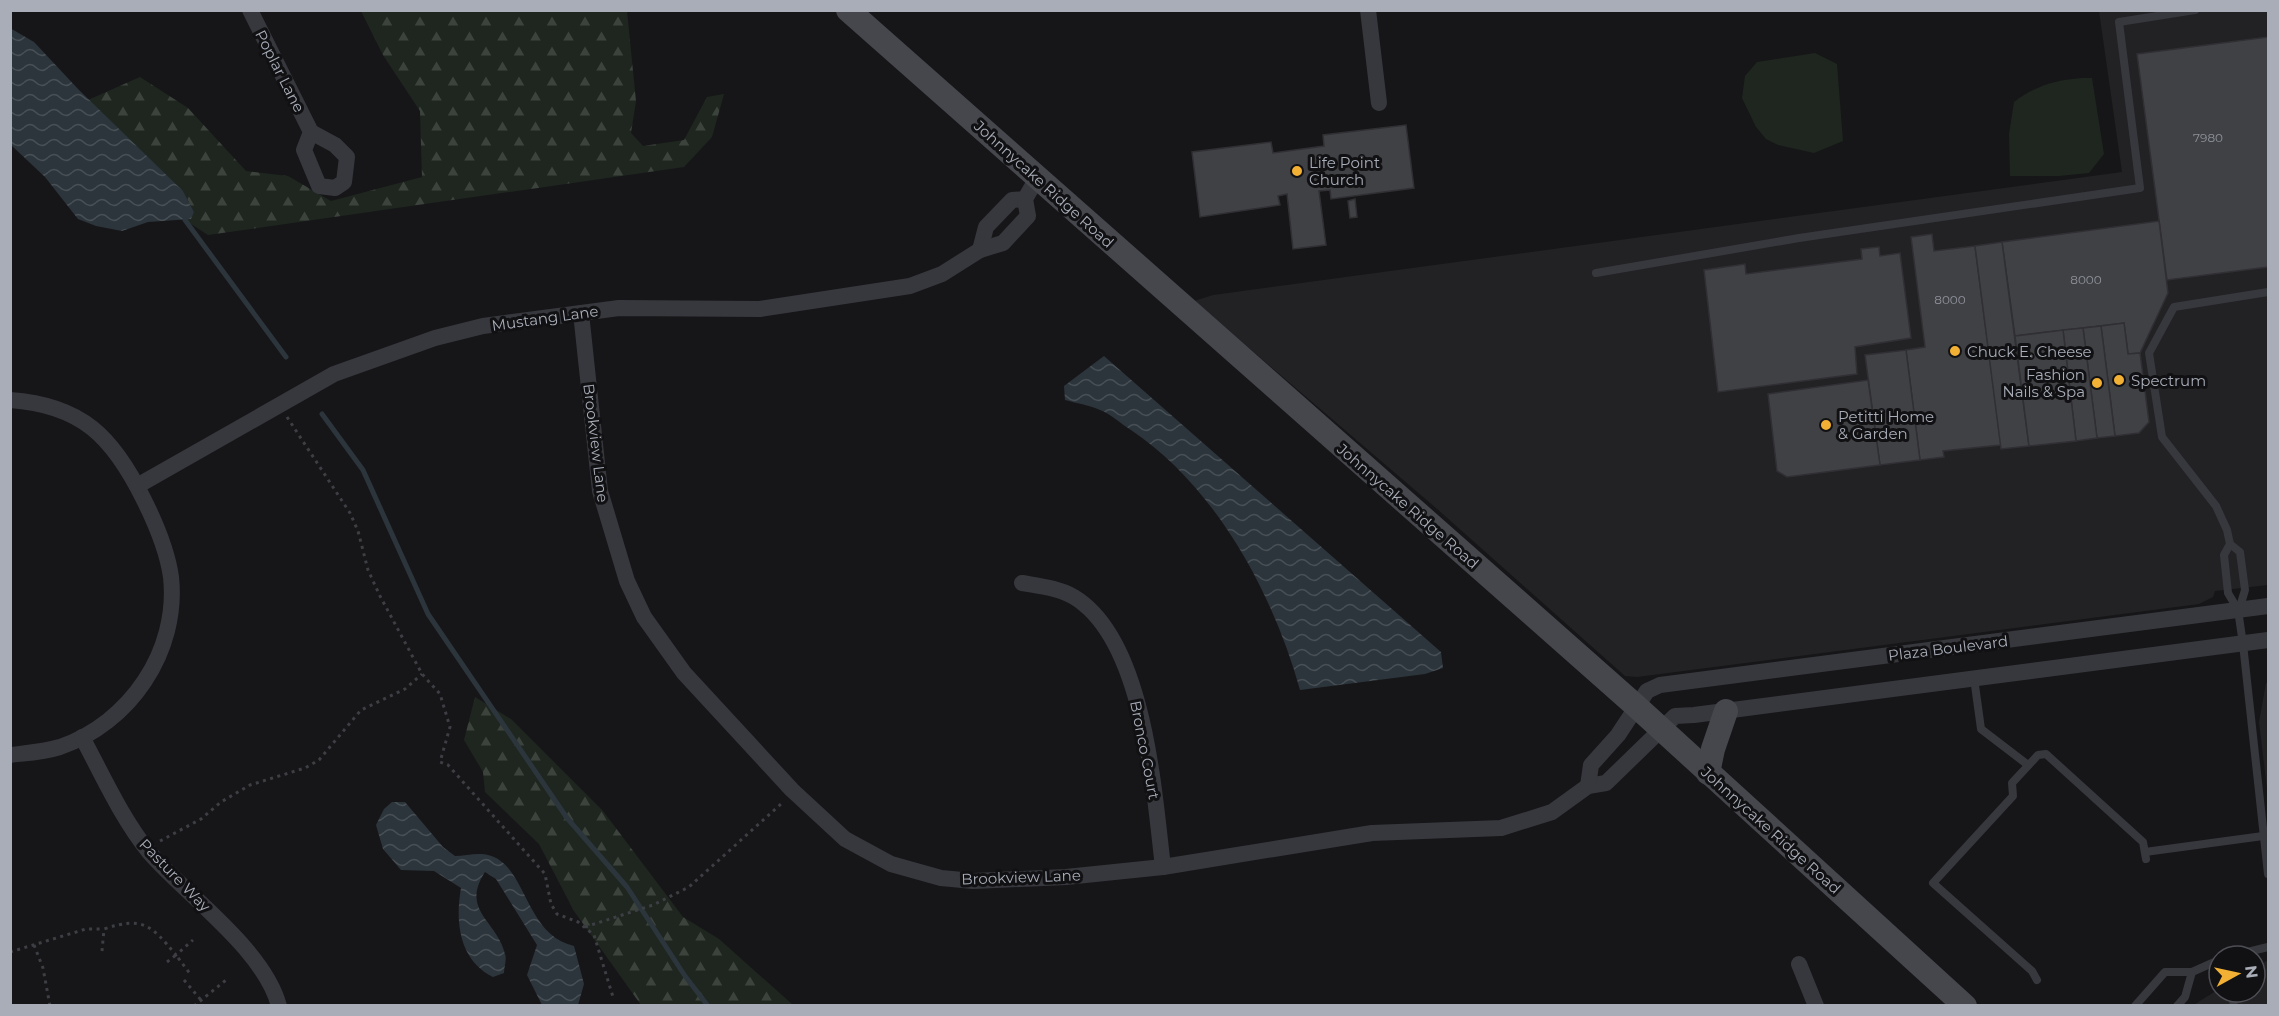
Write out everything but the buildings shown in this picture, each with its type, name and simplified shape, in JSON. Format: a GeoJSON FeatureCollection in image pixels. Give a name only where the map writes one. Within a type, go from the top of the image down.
{"type":"FeatureCollection","features":[{"type":"Feature","properties":{"kind":"main road","name":"Johnnycake Ridge Road"},"geometry":{"type":"LineString","coordinates":[[852,12],[1661,728],[1965,1005]]}},
{"type":"Feature","properties":{"kind":"main road"},"geometry":{"type":"LineString","coordinates":[[1708,773],[1718,732],[1726,711]]}},
{"type":"Feature","properties":{"kind":"street","name":"Poplar Lane"},"geometry":{"type":"LineString","coordinates":[[250,10],[311,132]]}},
{"type":"Feature","properties":{"kind":"street"},"geometry":{"type":"LineString","coordinates":[[1368,10],[1379,102]]}},
{"type":"Feature","properties":{"kind":"street","name":"Mustang Lane"},"geometry":{"type":"LineString","coordinates":[[137,486],[278,404],[343,371],[435,338],[483,326],[619,308],[760,309],[815,303],[910,286],[949,270],[980,250],[1003,243],[1028,216],[1025,200],[1037,178]]}},
{"type":"Feature","properties":{"kind":"street"},"geometry":{"type":"LineString","coordinates":[[980,250],[986,227],[1012,200],[1025,200]]}},
{"type":"Feature","properties":{"kind":"street","name":"Brookview Lane"},"geometry":{"type":"LineString","coordinates":[[581,313],[600,491],[627,581],[644,617],[684,673],[794,792],[845,839],[865,852],[891,864],[941,878],[973,881],[1066,877],[1163,867],[1372,833],[1502,828],[1552,812],[1588,786],[1606,783],[1661,728]]}},
{"type":"Feature","properties":{"kind":"street"},"geometry":{"type":"LineString","coordinates":[[10,400],[48,404],[86,422],[112,448],[137,486],[167,555],[172,596],[166,634],[153,668],[133,697],[110,719],[82,737],[58,747],[10,756]]}},
{"type":"Feature","properties":{"kind":"street","name":"Bronco Court"},"geometry":{"type":"LineString","coordinates":[[1022,583],[1059,590],[1074,597],[1097,619],[1121,658],[1141,712],[1146,736],[1163,867]]}},
{"type":"Feature","properties":{"kind":"street","name":"Plaza Boulevard"},"geometry":{"type":"LineString","coordinates":[[1636,706],[1647,691],[1660,685],[2268,606]]}},
{"type":"Feature","properties":{"kind":"street"},"geometry":{"type":"LineString","coordinates":[[1661,728],[1675,716],[2268,640]]}},
{"type":"Feature","properties":{"kind":"street"},"geometry":{"type":"LineString","coordinates":[[1588,786],[1591,765],[1614,740],[1636,706]]}},
{"type":"Feature","properties":{"kind":"street","name":"Pasture Way"},"geometry":{"type":"LineString","coordinates":[[82,737],[115,800],[147,848],[224,926],[268,981],[279,1005]]}},
{"type":"Feature","properties":{"kind":"street"},"geometry":{"type":"LineString","coordinates":[[1799,964],[1816,1005]]}},
{"type":"Feature","properties":{"kind":"lane"},"geometry":{"type":"LineString","coordinates":[[1596,273],[1799,238],[2140,188],[2119,22],[2195,10]]}},
{"type":"Feature","properties":{"kind":"lane"},"geometry":{"type":"LineString","coordinates":[[2268,292],[2174,307],[2149,353],[2162,437],[2216,507],[2228,530],[2230,544],[2224,555],[2228,593],[2238,610],[2243,644],[2268,874]]}},
{"type":"Feature","properties":{"kind":"lane"},"geometry":{"type":"LineString","coordinates":[[2230,544],[2241,552],[2246,590],[2238,610]]}},
{"type":"Feature","properties":{"kind":"lane"},"geometry":{"type":"LineString","coordinates":[[1974,678],[1981,729],[2028,765]]}},
{"type":"Feature","properties":{"kind":"lane"},"geometry":{"type":"LineString","coordinates":[[2037,980],[2032,971],[1933,883],[2013,796],[2012,783],[2038,755],[2046,754],[2143,842],[2145,855],[2263,836]]}},
{"type":"Feature","properties":{"kind":"lane"},"geometry":{"type":"LineString","coordinates":[[2135,1005],[2165,972],[2192,972],[2207,965]]}},
{"type":"Feature","properties":{"kind":"lane"},"geometry":{"type":"LineString","coordinates":[[2177,1005],[2185,997],[2192,972]]}},
{"type":"Feature","properties":{"kind":"path"},"geometry":{"type":"LineString","coordinates":[[278,404],[350,513],[358,531],[368,570],[422,674],[440,694],[450,727],[440,762],[448,765],[545,874],[551,904],[557,914],[585,927],[594,935],[613,997]]}},
{"type":"Feature","properties":{"kind":"path"},"geometry":{"type":"LineString","coordinates":[[147,848],[201,819],[220,802],[250,785],[305,768],[319,760],[361,710],[405,688],[422,674]]}},
{"type":"Feature","properties":{"kind":"path"},"geometry":{"type":"LineString","coordinates":[[585,927],[652,905],[689,886],[794,792]]}},
{"type":"Feature","properties":{"kind":"path"},"geometry":{"type":"LineString","coordinates":[[10,952],[86,929],[104,929],[130,921],[144,924],[157,932],[191,975]]}},
{"type":"Feature","properties":{"kind":"path"},"geometry":{"type":"LineString","coordinates":[[102,951],[104,929]]}},
{"type":"Feature","properties":{"kind":"path"},"geometry":{"type":"LineString","coordinates":[[167,962],[193,940]]}},
{"type":"Feature","properties":{"kind":"path"},"geometry":{"type":"LineString","coordinates":[[34,945],[43,968],[50,1005]]}},
{"type":"Feature","properties":{"kind":"path"},"geometry":{"type":"LineString","coordinates":[[184,980],[201,1000]]}},
{"type":"Feature","properties":{"kind":"path"},"geometry":{"type":"LineString","coordinates":[[194,1005],[226,980]]}},
{"type":"Feature","properties":{"kind":"shaded area"},"geometry":{"type":"Polygon","coordinates":[[[2099,11],[2268,11],[2268,585],[2215,591],[2213,597],[2199,604],[1637,677],[1625,676],[1436,508],[1194,301],[1213,295],[2122,172],[2099,11]]]}},
{"type":"Feature","properties":{"kind":"shaded area"},"geometry":{"type":"Polygon","coordinates":[[[2266,683],[2268,683],[2268,797],[2259,722],[2266,683]]]}},
{"type":"Feature","properties":{"kind":"shaded area"},"geometry":{"type":"Polygon","coordinates":[[[2267,961],[2268,1005],[2192,1006],[2207,997],[2207,1004],[2267,1004],[2267,961]]]}},
{"type":"Feature","properties":{"kind":"green space"},"geometry":{"type":"Polygon","coordinates":[[[361,11],[627,11],[636,101],[631,133],[643,146],[684,140],[707,97],[724,94],[712,137],[684,167],[208,235],[185,220],[194,212],[183,191],[88,100],[140,77],[188,108],[246,171],[288,176],[331,201],[422,177],[420,111],[383,55],[361,11]]]}},
{"type":"Feature","properties":{"kind":"green space"},"geometry":{"type":"Polygon","coordinates":[[[1815,53],[1837,64],[1843,141],[1814,153],[1778,145],[1766,139],[1756,127],[1742,98],[1745,76],[1757,62],[1815,53]]]}},
{"type":"Feature","properties":{"kind":"green space"},"geometry":{"type":"Polygon","coordinates":[[[2092,78],[2104,154],[2089,173],[2059,176],[2010,176],[2009,134],[2014,102],[2046,85],[2092,78]]]}},
{"type":"Feature","properties":{"kind":"green space"},"geometry":{"type":"Polygon","coordinates":[[[475,697],[511,719],[603,811],[683,917],[719,939],[793,1005],[641,1005],[574,911],[539,844],[485,792],[483,772],[464,740],[475,697]]]}},
{"type":"Feature","properties":{"kind":"water"},"geometry":{"type":"Polygon","coordinates":[[[10,28],[34,42],[79,90],[183,191],[194,212],[191,219],[148,222],[122,231],[96,226],[78,219],[45,177],[11,145],[10,28]]]}},
{"type":"Feature","properties":{"kind":"water"},"geometry":{"type":"Polygon","coordinates":[[[1104,356],[1441,652],[1443,668],[1425,674],[1300,690],[1274,616],[1257,580],[1215,512],[1162,454],[1131,430],[1104,412],[1065,400],[1064,386],[1104,356]]]}},
{"type":"Feature","properties":{"kind":"water"},"geometry":{"type":"Polygon","coordinates":[[[392,802],[405,802],[443,847],[455,856],[488,855],[501,861],[511,871],[535,915],[545,928],[558,939],[574,946],[584,984],[578,1005],[542,1005],[527,975],[537,945],[496,879],[485,872],[478,885],[476,896],[478,906],[501,942],[506,956],[504,973],[493,977],[473,961],[466,950],[460,927],[461,888],[434,871],[401,870],[383,849],[376,825],[384,809],[392,802]]]}},
{"type":"Feature","properties":{"kind":"waterway"},"geometry":{"type":"LineString","coordinates":[[185,220],[286,357]]}},
{"type":"Feature","properties":{"kind":"waterway"},"geometry":{"type":"LineString","coordinates":[[322,414],[363,470],[428,614],[567,818],[627,887],[685,976],[708,1006]]}},
{"type":"Feature","properties":{"kind":"place","name":"Life Point Church"},"geometry":{"type":"Point","coordinates":[1297,171]}},
{"type":"Feature","properties":{"kind":"place","name":"Chuck E. Cheese"},"geometry":{"type":"Point","coordinates":[1955,351]}},
{"type":"Feature","properties":{"kind":"place","name":"Spectrum"},"geometry":{"type":"Point","coordinates":[2119,380]}},
{"type":"Feature","properties":{"kind":"place","name":"Fashion Nails & Spa"},"geometry":{"type":"Point","coordinates":[2097,383]}},
{"type":"Feature","properties":{"kind":"place","name":"Petitti Home & Garden"},"geometry":{"type":"Point","coordinates":[1826,425]}}]}
